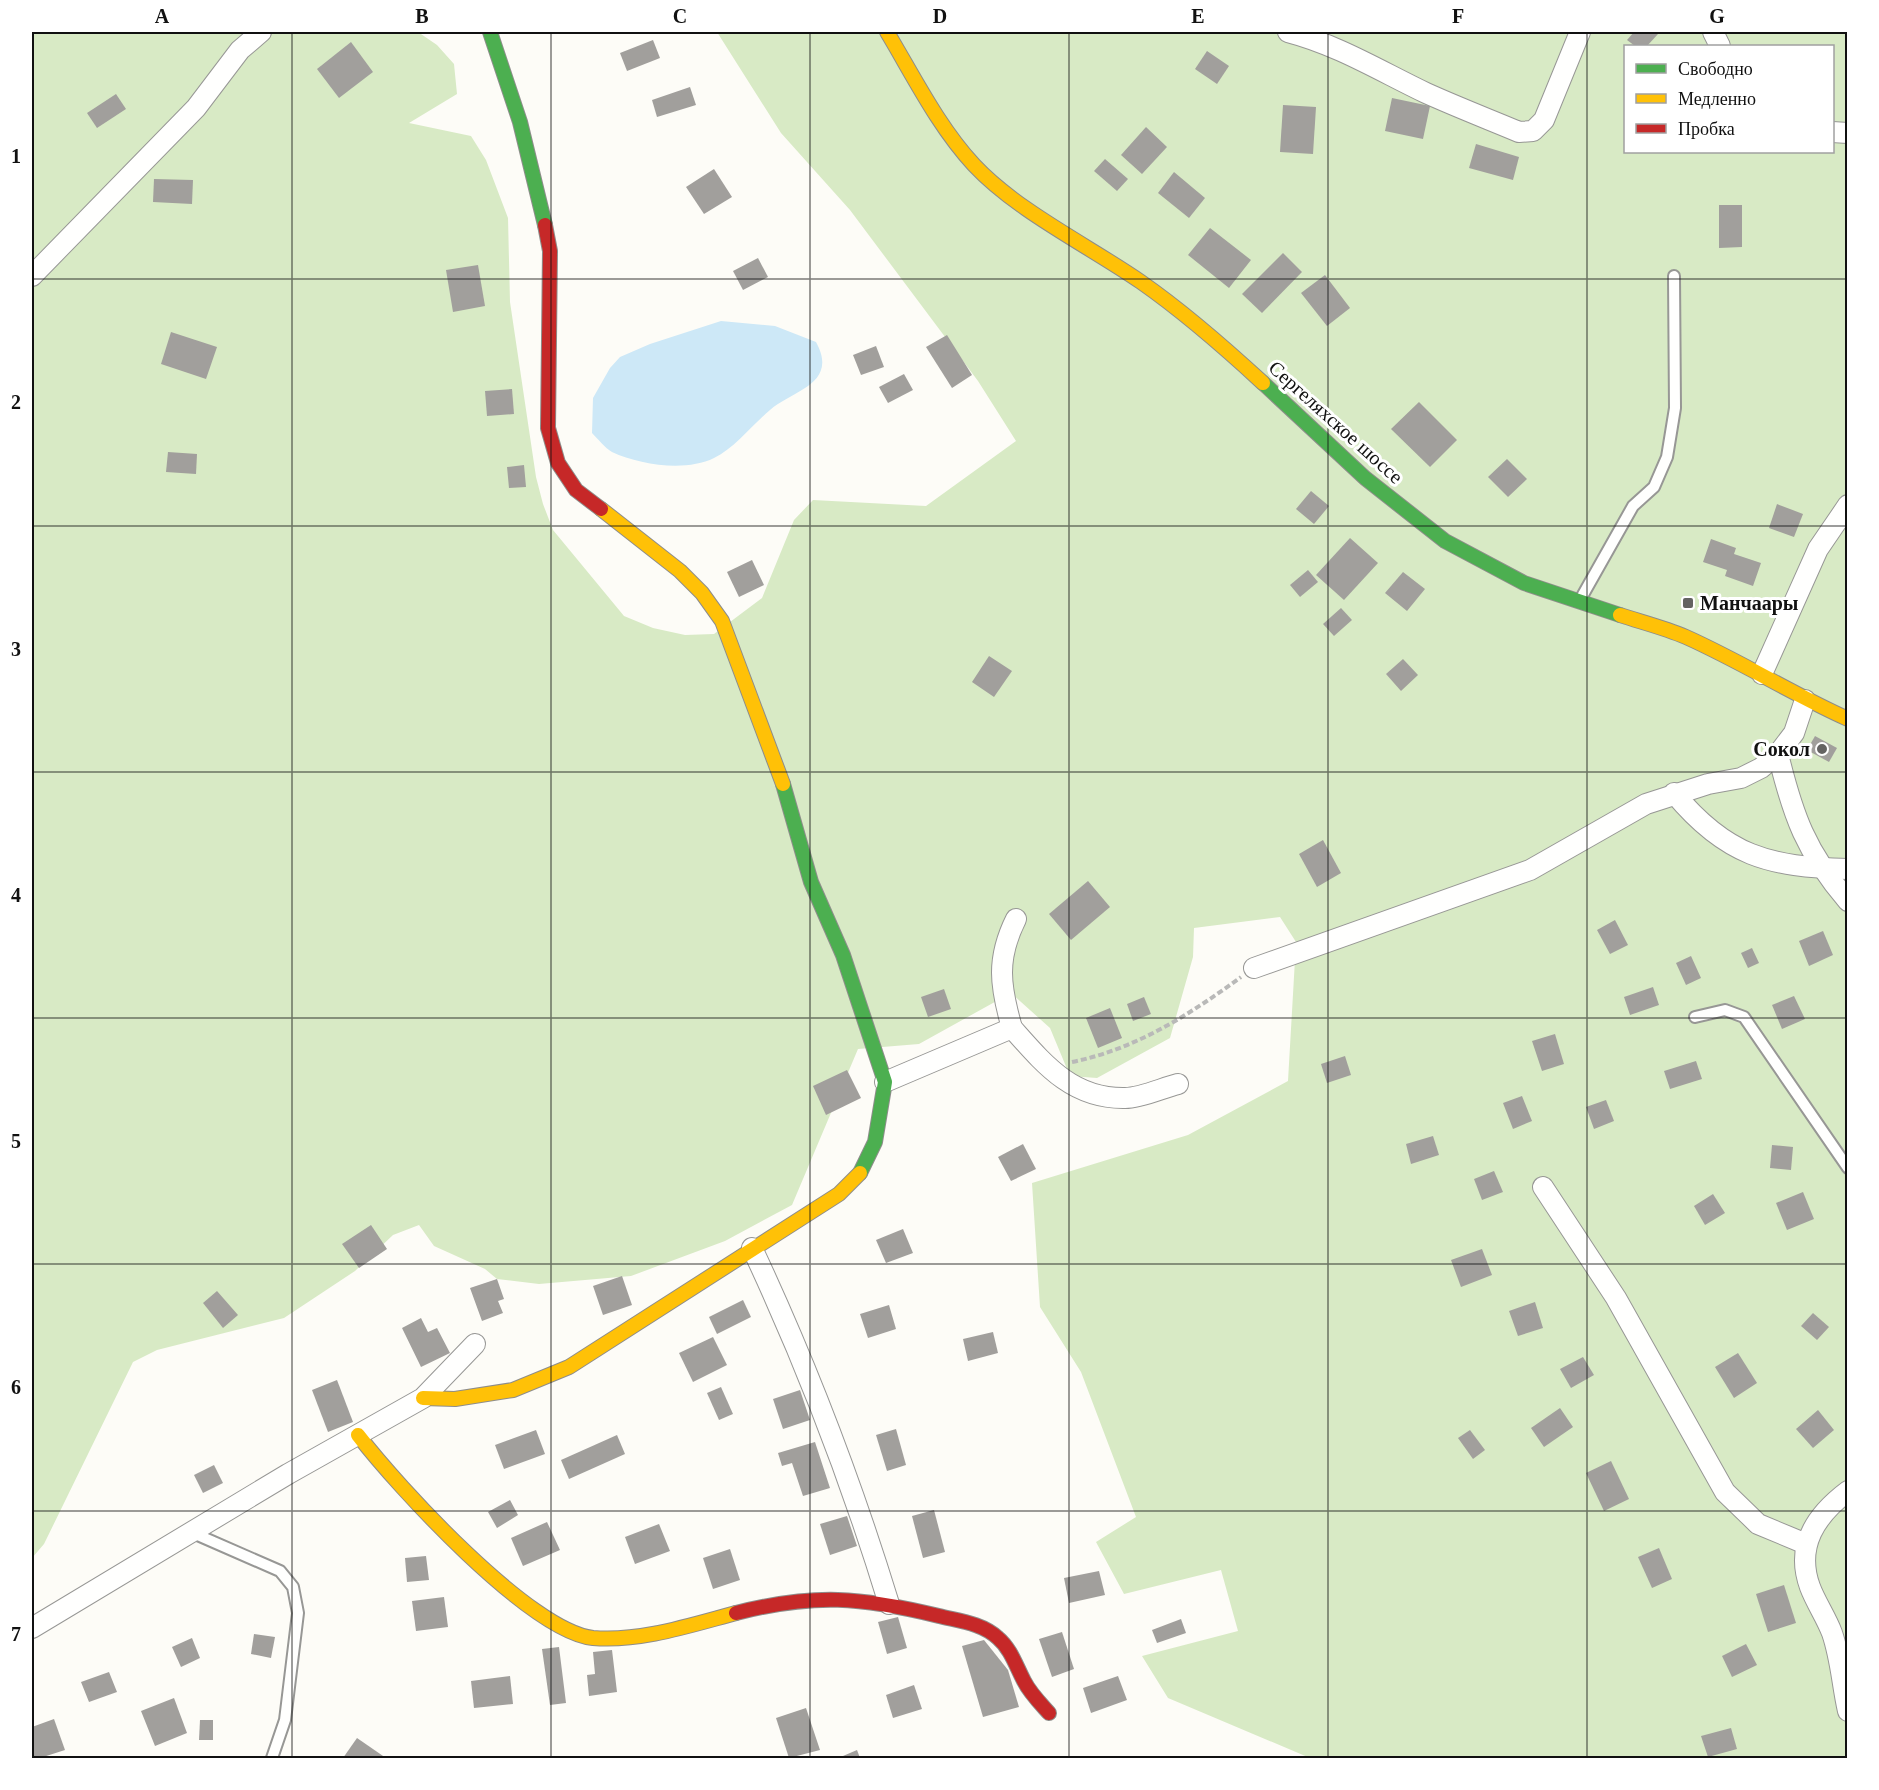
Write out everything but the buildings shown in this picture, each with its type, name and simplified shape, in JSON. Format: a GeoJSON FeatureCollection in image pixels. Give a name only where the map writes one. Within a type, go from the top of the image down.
{"type":"FeatureCollection","features":[{"type":"Feature","properties":{"kind":"street"},"geometry":{"type":"LineString","coordinates":[[32,276],[196,108],[240,50],[261,32]]}},
{"type":"Feature","properties":{"kind":"street"},"geometry":{"type":"LineString","coordinates":[[423,1398],[455,1399],[513,1389],[568,1367],[839,1194],[861,1172],[875,1142],[885,1082],[843,955],[811,882],[781,776],[722,621],[702,593],[680,571],[576,490],[558,463],[548,428],[550,251],[532,166],[490,32]]}},
{"type":"Feature","properties":{"kind":"street","name":"Сергеляхское шоссе"},"geometry":{"type":"LineString","coordinates":[[887,32],[950,136],[975,166],[1013,198],[1142,283],[1217,340],[1365,478],[1445,541],[1524,583],[1684,636],[1762,674],[1805,700],[1848,719]]}},
{"type":"Feature","properties":{"kind":"street"},"geometry":{"type":"LineString","coordinates":[[1288,32],[1314,38],[1351,54],[1426,93],[1519,132],[1533,131],[1544,120],[1580,32]]}},
{"type":"Feature","properties":{"kind":"street"},"geometry":{"type":"LineString","coordinates":[[1762,674],[1818,549],[1848,505]]}},
{"type":"Feature","properties":{"kind":"street"},"geometry":{"type":"LineString","coordinates":[[1254,968],[1530,870],[1626,814],[1674,793],[1741,778],[1761,768],[1778,754],[1794,733],[1805,700]]}},
{"type":"Feature","properties":{"kind":"street"},"geometry":{"type":"LineString","coordinates":[[1778,754],[1799,828],[1821,868],[1848,901]]}},
{"type":"Feature","properties":{"kind":"street"},"geometry":{"type":"LineString","coordinates":[[1674,793],[1693,816],[1730,845],[1752,855],[1786,865],[1848,869]]}},
{"type":"Feature","properties":{"kind":"street"},"geometry":{"type":"LineString","coordinates":[[1016,919],[1004,943],[1002,968],[1004,997],[1012,1028],[1047,1068],[1084,1093],[1126,1098],[1178,1084]]}},
{"type":"Feature","properties":{"kind":"street"},"geometry":{"type":"LineString","coordinates":[[885,1082],[1012,1028]]}},
{"type":"Feature","properties":{"kind":"street"},"geometry":{"type":"LineString","coordinates":[[1542,1187],[1616,1298],[1725,1492],[1758,1524],[1806,1544]]}},
{"type":"Feature","properties":{"kind":"street"},"geometry":{"type":"LineString","coordinates":[[752,1248],[792,1334],[829,1423],[861,1512],[889,1604]]}},
{"type":"Feature","properties":{"kind":"street"},"geometry":{"type":"LineString","coordinates":[[32,1628],[96,1587],[193,1533],[288,1474],[423,1398],[475,1344]]}},
{"type":"Feature","properties":{"kind":"street"},"geometry":{"type":"LineString","coordinates":[[358,1435],[396,1484],[435,1523],[535,1613],[570,1633],[598,1639],[632,1638],[797,1600],[846,1598],[889,1604],[978,1626],[996,1636],[1005,1644],[1029,1689],[1049,1713]]}},
{"type":"Feature","properties":{"kind":"street"},"geometry":{"type":"LineString","coordinates":[[1848,1491],[1820,1515],[1806,1544],[1805,1564],[1810,1586],[1832,1633],[1839,1657],[1848,1711]]}},
{"type":"Feature","properties":{"kind":"lane"},"geometry":{"type":"LineString","coordinates":[[1579,601],[1633,506],[1654,487],[1667,457],[1675,408],[1674,276]]}},
{"type":"Feature","properties":{"kind":"lane"},"geometry":{"type":"LineString","coordinates":[[1695,1017],[1725,1010],[1744,1017],[1848,1168]]}},
{"type":"Feature","properties":{"kind":"lane"},"geometry":{"type":"LineString","coordinates":[[193,1533],[280,1571],[293,1587],[298,1613],[297,1625],[285,1720],[272,1758]]}},
{"type":"Feature","properties":{"kind":"path"},"geometry":{"type":"LineString","coordinates":[[1047,1068],[1098,1057],[1159,1031],[1205,1004],[1254,968]]}},
{"type":"Feature","properties":{"kind":"green space"},"geometry":{"type":"Polygon","coordinates":[[[32,32],[418,32],[437,45],[454,64],[457,94],[409,123],[471,136],[486,160],[508,218],[510,302],[536,477],[553,530],[624,616],[653,628],[685,635],[714,634],[762,598],[794,520],[813,500],[926,506],[1016,441],[978,381],[850,210],[781,133],[717,32],[1847,32],[1847,1758],[1310,1758],[1168,1698],[1142,1656],[1238,1631],[1221,1570],[1124,1594],[1096,1542],[1136,1517],[1081,1372],[1040,1307],[1032,1183],[1188,1135],[1288,1081],[1296,942],[1280,917],[1194,928],[1193,957],[1170,1038],[1097,1078],[1070,1076],[1050,1028],[1011,993],[919,1044],[858,1049],[792,1205],[725,1241],[631,1276],[539,1284],[497,1279],[485,1269],[434,1246],[419,1225],[393,1235],[355,1271],[284,1318],[157,1350],[133,1362],[44,1544],[32,1558],[32,32]]]}},
{"type":"Feature","properties":{"kind":"water"},"geometry":{"type":"Polygon","coordinates":[[[721,321],[775,326],[816,342],[822,356],[822,368],[818,377],[801,391],[770,410],[722,454],[703,462],[677,466],[623,457],[612,452],[592,433],[593,398],[610,368],[620,357],[650,344],[721,321]]]}},
{"type":"Feature","properties":{"kind":"traffic: fast"},"geometry":{"type":"LineString","coordinates":[[490,32],[520,122],[545,225]]}},
{"type":"Feature","properties":{"kind":"traffic: fast"},"geometry":{"type":"LineString","coordinates":[[1263,383],[1365,478],[1445,541],[1524,583],[1620,615]]}},
{"type":"Feature","properties":{"kind":"traffic: fast"},"geometry":{"type":"LineString","coordinates":[[783,784],[811,882],[843,955],[885,1082],[875,1142],[860,1173]]}},
{"type":"Feature","properties":{"kind":"traffic: slow"},"geometry":{"type":"LineString","coordinates":[[887,32],[949,134],[991,182],[1032,213],[1157,293],[1204,330],[1263,383]]}},
{"type":"Feature","properties":{"kind":"traffic: slow"},"geometry":{"type":"LineString","coordinates":[[601,509],[680,571],[702,593],[722,621],[783,784]]}},
{"type":"Feature","properties":{"kind":"traffic: slow"},"geometry":{"type":"LineString","coordinates":[[1620,615],[1686,637],[1848,719]]}},
{"type":"Feature","properties":{"kind":"traffic: slow"},"geometry":{"type":"LineString","coordinates":[[423,1398],[455,1399],[513,1390],[569,1367],[839,1194],[860,1173]]}},
{"type":"Feature","properties":{"kind":"traffic: slow"},"geometry":{"type":"LineString","coordinates":[[358,1435],[403,1488],[467,1553],[535,1611],[566,1629],[593,1638],[611,1639],[665,1632],[736,1613]]}},
{"type":"Feature","properties":{"kind":"traffic: jam"},"geometry":{"type":"LineString","coordinates":[[545,225],[550,251],[548,428],[558,463],[576,490],[601,509]]}},
{"type":"Feature","properties":{"kind":"traffic: jam"},"geometry":{"type":"LineString","coordinates":[[736,1613],[790,1602],[838,1600],[885,1605],[970,1623],[992,1633],[1003,1642],[1029,1690],[1049,1713]]}},
{"type":"Feature","properties":{"kind":"place","name":"Манчаары"},"geometry":{"type":"Point","coordinates":[1688,603]}},
{"type":"Feature","properties":{"kind":"place","name":"Сокол"},"geometry":{"type":"Point","coordinates":[1822,749]}}]}
